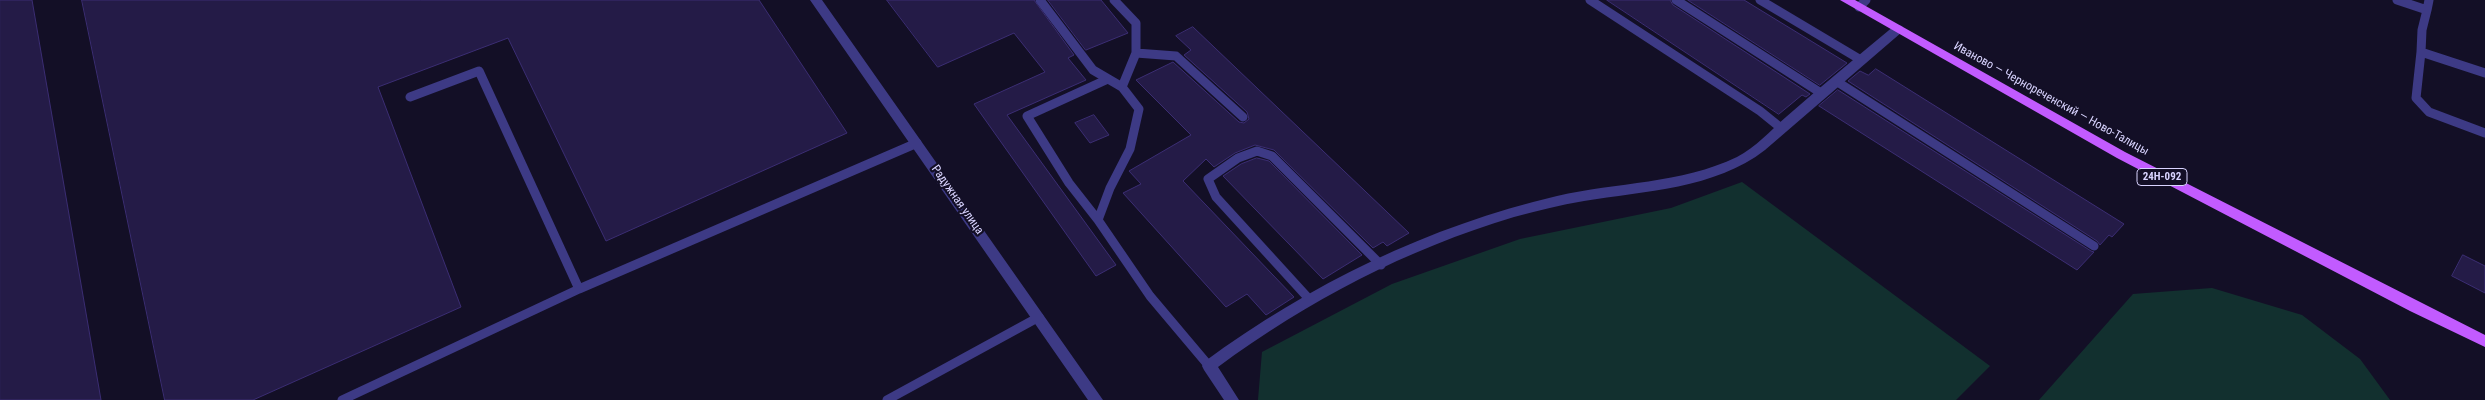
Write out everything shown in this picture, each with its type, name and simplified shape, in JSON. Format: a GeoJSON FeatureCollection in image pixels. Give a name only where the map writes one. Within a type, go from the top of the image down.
{"type":"FeatureCollection","features":[{"type":"Feature","properties":{"kind":"main road","name":"Иваново — Чернореченский — Ново-Талицы"},"geometry":{"type":"LineString","coordinates":[[1846,0],[1862,4],[1898,29],[2121,155],[2415,307],[2485,341]]}},
{"type":"Feature","properties":{"kind":"street","name":"Радужная улица"},"geometry":{"type":"LineString","coordinates":[[816,0],[1096,400]]}},
{"type":"Feature","properties":{"kind":"street"},"geometry":{"type":"LineString","coordinates":[[1232,400],[1210,366],[1245,337],[1310,300],[1380,264],[1494,218],[1559,201],[1704,176],[1743,160],[1898,29]]}},
{"type":"Feature","properties":{"kind":"lane"},"geometry":{"type":"LineString","coordinates":[[1040,0],[1093,70],[1122,87],[1140,109],[1130,149],[1110,188],[1098,220]]}},
{"type":"Feature","properties":{"kind":"lane"},"geometry":{"type":"LineString","coordinates":[[1114,0],[1136,23],[1136,54],[1122,87]]}},
{"type":"Feature","properties":{"kind":"lane"},"geometry":{"type":"LineString","coordinates":[[1590,0],[1760,111],[1781,128]]}},
{"type":"Feature","properties":{"kind":"lane"},"geometry":{"type":"LineString","coordinates":[[1676,0],[1822,93]]}},
{"type":"Feature","properties":{"kind":"lane"},"geometry":{"type":"LineString","coordinates":[[1760,0],[1861,60]]}},
{"type":"Feature","properties":{"kind":"lane"},"geometry":{"type":"LineString","coordinates":[[2397,0],[2427,10]]}},
{"type":"Feature","properties":{"kind":"lane"},"geometry":{"type":"LineString","coordinates":[[2429,0],[2422,30],[2416,98],[2429,112],[2485,133]]}},
{"type":"Feature","properties":{"kind":"lane"},"geometry":{"type":"LineString","coordinates":[[2421,52],[2485,73]]}},
{"type":"Feature","properties":{"kind":"lane"},"geometry":{"type":"LineString","coordinates":[[1136,54],[1176,56],[1242,118]]}},
{"type":"Feature","properties":{"kind":"lane"},"geometry":{"type":"LineString","coordinates":[[410,97],[479,71],[579,289]]}},
{"type":"Feature","properties":{"kind":"lane"},"geometry":{"type":"LineString","coordinates":[[1108,79],[1027,116],[1064,178],[1079,199],[1098,220],[1153,302],[1210,366]]}},
{"type":"Feature","properties":{"kind":"lane"},"geometry":{"type":"LineString","coordinates":[[1836,81],[2094,246]]}},
{"type":"Feature","properties":{"kind":"lane"},"geometry":{"type":"LineString","coordinates":[[342,400],[579,289],[917,143]]}},
{"type":"Feature","properties":{"kind":"lane"},"geometry":{"type":"LineString","coordinates":[[1310,300],[1216,196],[1208,179],[1238,158],[1257,151],[1272,156],[1380,264]]}},
{"type":"Feature","properties":{"kind":"lane"},"geometry":{"type":"LineString","coordinates":[[887,400],[1039,317]]}},
{"type":"Feature","properties":{"kind":"green space"},"geometry":{"type":"Polygon","coordinates":[[[1742,182],[1990,366],[1956,400],[1258,400],[1262,352],[1392,284],[1520,239],[1671,208],[1742,182]]]}},
{"type":"Feature","properties":{"kind":"green space"},"geometry":{"type":"Polygon","coordinates":[[[2212,288],[2302,315],[2360,359],[2390,400],[2039,400],[2133,294],[2212,288]]]}},
{"type":"Feature","properties":{"kind":"building"},"geometry":{"type":"Polygon","coordinates":[[[0,0],[32,0],[101,400],[0,400],[0,0]]]}},
{"type":"Feature","properties":{"kind":"building"},"geometry":{"type":"Polygon","coordinates":[[[82,0],[759,0],[847,133],[606,241],[508,38],[378,87],[461,307],[253,400],[165,400],[82,0]]]}},
{"type":"Feature","properties":{"kind":"building"},"geometry":{"type":"Polygon","coordinates":[[[887,0],[1034,0],[1074,55],[1068,58],[1086,80],[1007,115],[1116,265],[1096,276],[974,104],[1045,72],[1014,33],[938,67],[887,0]]]}},
{"type":"Feature","properties":{"kind":"building"},"geometry":{"type":"Polygon","coordinates":[[[1048,0],[1101,0],[1128,33],[1086,50],[1048,0]]]}},
{"type":"Feature","properties":{"kind":"building"},"geometry":{"type":"Polygon","coordinates":[[[1607,0],[1670,0],[1673,5],[1810,94],[1806,97],[1802,95],[1779,114],[1607,0]]]}},
{"type":"Feature","properties":{"kind":"building"},"geometry":{"type":"Polygon","coordinates":[[[1688,0],[1744,0],[1847,63],[1820,85],[1688,0]]]}},
{"type":"Feature","properties":{"kind":"building"},"geometry":{"type":"Polygon","coordinates":[[[1193,27],[1409,233],[1387,246],[1383,242],[1373,248],[1274,150],[1255,145],[1235,153],[1214,167],[1206,159],[1183,181],[1294,297],[1266,315],[1247,294],[1226,307],[1123,193],[1141,184],[1129,171],[1191,135],[1136,80],[1173,62],[1239,122],[1244,123],[1249,119],[1247,112],[1184,55],[1191,50],[1176,36],[1193,27]]]}},
{"type":"Feature","properties":{"kind":"building"},"geometry":{"type":"Polygon","coordinates":[[[1876,69],[2124,224],[2112,237],[2109,235],[2100,245],[2097,241],[1848,81],[1860,71],[1868,75],[1876,69]]]}},
{"type":"Feature","properties":{"kind":"building"},"geometry":{"type":"Polygon","coordinates":[[[1838,90],[2094,252],[2077,270],[1819,106],[1838,90]]]}},
{"type":"Feature","properties":{"kind":"building"},"geometry":{"type":"Polygon","coordinates":[[[1094,115],[1109,135],[1090,143],[1075,123],[1094,115]]]}},
{"type":"Feature","properties":{"kind":"building"},"geometry":{"type":"Polygon","coordinates":[[[1257,158],[1269,161],[1362,255],[1323,279],[1223,176],[1241,164],[1257,158]]]}},
{"type":"Feature","properties":{"kind":"building"},"geometry":{"type":"Polygon","coordinates":[[[2463,255],[2485,266],[2485,293],[2452,276],[2463,255]]]}}]}
